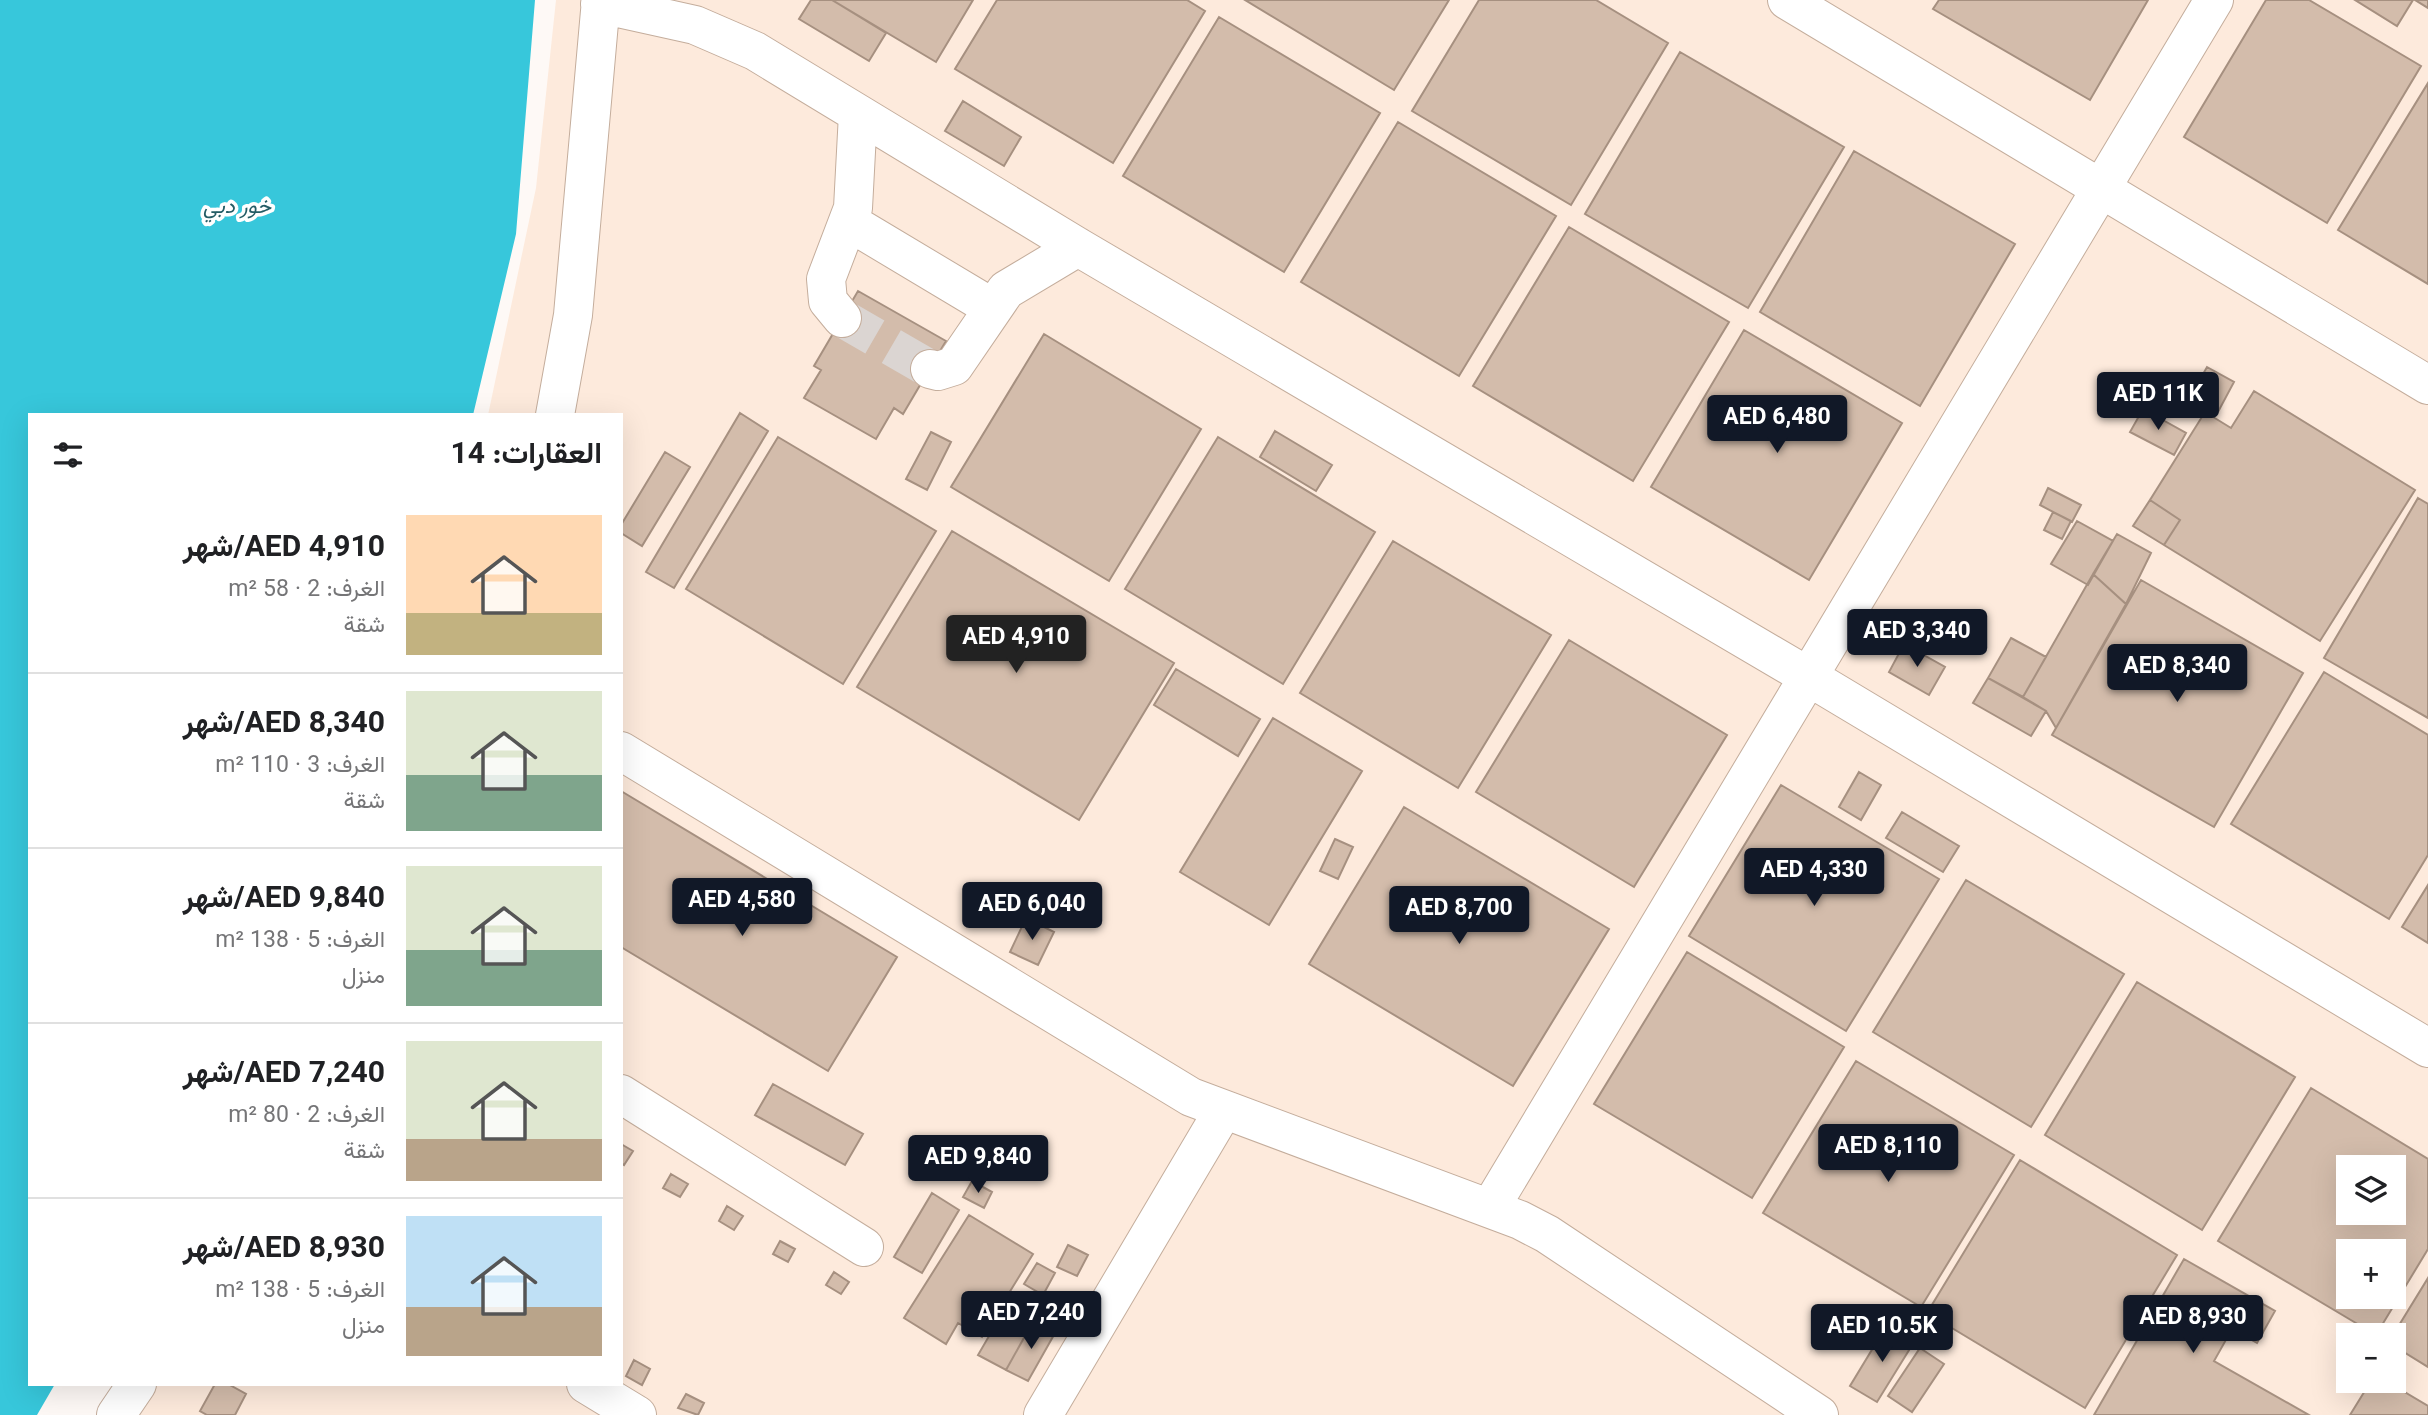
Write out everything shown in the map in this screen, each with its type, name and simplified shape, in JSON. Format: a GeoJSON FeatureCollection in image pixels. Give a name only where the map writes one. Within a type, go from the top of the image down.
{"type":"FeatureCollection","features":[{"type":"Feature","properties":{"kind":"lane"},"geometry":{"type":"LineString","coordinates":[[1787,0],[2428,385]]}},
{"type":"Feature","properties":{"kind":"lane"},"geometry":{"type":"LineString","coordinates":[[1490,1208],[2214,0]]}},
{"type":"Feature","properties":{"kind":"lane"},"geometry":{"type":"LineString","coordinates":[[555,413],[573,315],[600,2],[716,32],[755,51],[1078,247],[1809,677],[2428,1048]]}},
{"type":"Feature","properties":{"kind":"lane"},"geometry":{"type":"LineString","coordinates":[[842,318],[828,301],[826,279],[849,222],[856,194],[858,114]]}},
{"type":"Feature","properties":{"kind":"lane"},"geometry":{"type":"LineString","coordinates":[[849,222],[991,307]]}},
{"type":"Feature","properties":{"kind":"lane"},"geometry":{"type":"LineString","coordinates":[[930,369],[946,370],[960,361],[991,307],[1015,282],[1078,247]]}},
{"type":"Feature","properties":{"kind":"lane"},"geometry":{"type":"LineString","coordinates":[[623,752],[1165,1082],[1223,1111],[1490,1208],[1547,1234],[1819,1415]]}},
{"type":"Feature","properties":{"kind":"lane"},"geometry":{"type":"LineString","coordinates":[[623,1095],[864,1247]]}},
{"type":"Feature","properties":{"kind":"lane"},"geometry":{"type":"LineString","coordinates":[[1043,1415],[1223,1111]]}},
{"type":"Feature","properties":{"kind":"lane"},"geometry":{"type":"LineString","coordinates":[[116,1415],[136,1386]]}},
{"type":"Feature","properties":{"kind":"lane"},"geometry":{"type":"LineString","coordinates":[[589,1386],[637,1415]]}},
{"type":"Feature","properties":{"kind":"shaded area"},"geometry":{"type":"Polygon","coordinates":[[[556,0],[2428,0],[2428,1415],[101,1415],[120,1386],[623,1386],[623,413],[488,413],[536,188],[556,0]]]}},
{"type":"Feature","properties":{"kind":"water","name":"خور دبي"},"geometry":{"type":"Polygon","coordinates":[[[0,0],[535,0],[516,234],[473,413],[28,413],[28,1386],[54,1386],[37,1415],[0,1415],[0,0]]]}},
{"type":"Feature","properties":{"kind":"building"},"geometry":{"type":"Polygon","coordinates":[[[811,0],[832,0],[886,33],[869,61],[799,19],[811,0]]]}},
{"type":"Feature","properties":{"kind":"building"},"geometry":{"type":"Polygon","coordinates":[[[832,0],[973,0],[936,62],[832,0]]]}},
{"type":"Feature","properties":{"kind":"building"},"geometry":{"type":"Polygon","coordinates":[[[997,0],[1187,0],[1205,11],[1113,163],[955,69],[997,0]]]}},
{"type":"Feature","properties":{"kind":"building"},"geometry":{"type":"Polygon","coordinates":[[[1245,0],[1449,0],[1394,90],[1245,0]]]}},
{"type":"Feature","properties":{"kind":"building"},"geometry":{"type":"Polygon","coordinates":[[[1479,0],[1596,0],[1668,43],[1571,205],[1412,111],[1479,0]]]}},
{"type":"Feature","properties":{"kind":"building"},"geometry":{"type":"Polygon","coordinates":[[[1939,0],[2148,0],[2090,100],[1933,9],[1939,0]]]}},
{"type":"Feature","properties":{"kind":"building"},"geometry":{"type":"Polygon","coordinates":[[[2266,0],[2309,0],[2421,66],[2327,223],[2184,137],[2266,0]]]}},
{"type":"Feature","properties":{"kind":"building"},"geometry":{"type":"Polygon","coordinates":[[[2355,0],[2413,0],[2397,26],[2355,0]]]}},
{"type":"Feature","properties":{"kind":"building"},"geometry":{"type":"Polygon","coordinates":[[[2415,0],[2428,0],[2428,8],[2415,0]]]}},
{"type":"Feature","properties":{"kind":"building"},"geometry":{"type":"Polygon","coordinates":[[[1219,17],[1380,113],[1284,272],[1123,176],[1219,17]]]}},
{"type":"Feature","properties":{"kind":"building"},"geometry":{"type":"Polygon","coordinates":[[[1680,52],[1844,147],[1748,308],[1585,214],[1680,52]]]}},
{"type":"Feature","properties":{"kind":"building"},"geometry":{"type":"Polygon","coordinates":[[[2428,83],[2428,284],[2338,230],[2428,83]]]}},
{"type":"Feature","properties":{"kind":"building"},"geometry":{"type":"Polygon","coordinates":[[[963,101],[1021,137],[1004,166],[945,131],[963,101]]]}},
{"type":"Feature","properties":{"kind":"building"},"geometry":{"type":"Polygon","coordinates":[[[1398,122],[1556,216],[1459,376],[1301,282],[1398,122]]]}},
{"type":"Feature","properties":{"kind":"building"},"geometry":{"type":"Polygon","coordinates":[[[1854,151],[2015,244],[1920,406],[1760,312],[1854,151]]]}},
{"type":"Feature","properties":{"kind":"building"},"geometry":{"type":"Polygon","coordinates":[[[1569,227],[1729,322],[1633,481],[1473,386],[1569,227]]]}},
{"type":"Feature","properties":{"kind":"building"},"geometry":{"type":"Polygon","coordinates":[[[858,291],[946,341],[903,414],[894,408],[876,439],[804,398],[821,370],[814,366],[858,291]]]}},
{"type":"Feature","properties":{"kind":"building"},"geometry":{"type":"Polygon","coordinates":[[[1744,330],[1902,423],[1809,580],[1651,487],[1744,330]]]}},
{"type":"Feature","properties":{"kind":"building"},"geometry":{"type":"Polygon","coordinates":[[[1044,334],[1201,429],[1109,581],[951,487],[1044,334]]]}},
{"type":"Feature","properties":{"kind":"building"},"geometry":{"type":"Polygon","coordinates":[[[2207,367],[2234,382],[2218,412],[2190,397],[2207,367]]]}},
{"type":"Feature","properties":{"kind":"building"},"geometry":{"type":"Polygon","coordinates":[[[2254,391],[2415,490],[2320,641],[2164,545],[2180,520],[2150,500],[2205,412],[2231,428],[2254,391]]]}},
{"type":"Feature","properties":{"kind":"building"},"geometry":{"type":"Polygon","coordinates":[[[2143,409],[2186,433],[2174,455],[2130,432],[2143,409]]]}},
{"type":"Feature","properties":{"kind":"building"},"geometry":{"type":"Polygon","coordinates":[[[740,413],[768,431],[674,588],[646,572],[740,413]]]}},
{"type":"Feature","properties":{"kind":"building"},"geometry":{"type":"Polygon","coordinates":[[[1275,431],[1332,465],[1316,491],[1260,457],[1275,431]]]}},
{"type":"Feature","properties":{"kind":"building"},"geometry":{"type":"Polygon","coordinates":[[[931,432],[951,442],[927,490],[906,479],[931,432]]]}},
{"type":"Feature","properties":{"kind":"building"},"geometry":{"type":"Polygon","coordinates":[[[778,437],[936,531],[843,684],[686,589],[778,437]]]}},
{"type":"Feature","properties":{"kind":"building"},"geometry":{"type":"Polygon","coordinates":[[[1218,437],[1375,532],[1283,684],[1125,589],[1218,437]]]}},
{"type":"Feature","properties":{"kind":"building"},"geometry":{"type":"Polygon","coordinates":[[[665,452],[690,467],[642,546],[623,534],[623,522],[665,452]]]}},
{"type":"Feature","properties":{"kind":"building"},"geometry":{"type":"Polygon","coordinates":[[[2048,488],[2081,505],[2072,522],[2040,505],[2048,488]]]}},
{"type":"Feature","properties":{"kind":"building"},"geometry":{"type":"Polygon","coordinates":[[[2418,498],[2428,504],[2428,718],[2324,658],[2418,498]]]}},
{"type":"Feature","properties":{"kind":"building"},"geometry":{"type":"Polygon","coordinates":[[[2150,500],[2180,520],[2164,545],[2133,526],[2150,500]]]}},
{"type":"Feature","properties":{"kind":"building"},"geometry":{"type":"Polygon","coordinates":[[[2053,512],[2071,521],[2062,539],[2044,530],[2053,512]]]}},
{"type":"Feature","properties":{"kind":"building"},"geometry":{"type":"Polygon","coordinates":[[[2077,521],[2113,541],[2088,585],[2051,564],[2077,521]]]}},
{"type":"Feature","properties":{"kind":"building"},"geometry":{"type":"Polygon","coordinates":[[[952,531],[1174,663],[1079,820],[857,687],[952,531]]]}},
{"type":"Feature","properties":{"kind":"building"},"geometry":{"type":"Polygon","coordinates":[[[2117,534],[2151,553],[2126,604],[2093,574],[2117,534]]]}},
{"type":"Feature","properties":{"kind":"building"},"geometry":{"type":"Polygon","coordinates":[[[1393,541],[1551,635],[1458,788],[1300,693],[1393,541]]]}},
{"type":"Feature","properties":{"kind":"building"},"geometry":{"type":"Polygon","coordinates":[[[2093,574],[2126,604],[2056,728],[2046,711],[2023,697],[2093,574]]]}},
{"type":"Feature","properties":{"kind":"building"},"geometry":{"type":"Polygon","coordinates":[[[2141,580],[2303,673],[2214,827],[2052,735],[2141,580]]]}},
{"type":"Feature","properties":{"kind":"building"},"geometry":{"type":"Polygon","coordinates":[[[2011,638],[2046,657],[2023,697],[1988,678],[2011,638]]]}},
{"type":"Feature","properties":{"kind":"building"},"geometry":{"type":"Polygon","coordinates":[[[1569,640],[1727,735],[1634,887],[1476,792],[1569,640]]]}},
{"type":"Feature","properties":{"kind":"building"},"geometry":{"type":"Polygon","coordinates":[[[1904,644],[1945,667],[1929,695],[1889,672],[1904,644]]]}},
{"type":"Feature","properties":{"kind":"building"},"geometry":{"type":"Polygon","coordinates":[[[1176,669],[1260,719],[1238,756],[1154,705],[1176,669]]]}},
{"type":"Feature","properties":{"kind":"building"},"geometry":{"type":"Polygon","coordinates":[[[2324,672],[2428,735],[2428,855],[2389,919],[2231,824],[2324,672]]]}},
{"type":"Feature","properties":{"kind":"building"},"geometry":{"type":"Polygon","coordinates":[[[1988,678],[2046,711],[2031,736],[1973,703],[1988,678]]]}},
{"type":"Feature","properties":{"kind":"building"},"geometry":{"type":"Polygon","coordinates":[[[1273,718],[1362,771],[1269,925],[1180,872],[1273,718]]]}},
{"type":"Feature","properties":{"kind":"building"},"geometry":{"type":"Polygon","coordinates":[[[1859,772],[1881,785],[1861,820],[1839,807],[1859,772]]]}},
{"type":"Feature","properties":{"kind":"building"},"geometry":{"type":"Polygon","coordinates":[[[1781,785],[1939,879],[1846,1031],[1689,936],[1781,785]]]}},
{"type":"Feature","properties":{"kind":"building"},"geometry":{"type":"Polygon","coordinates":[[[623,792],[897,957],[828,1071],[623,948],[623,792]]]}},
{"type":"Feature","properties":{"kind":"building"},"geometry":{"type":"Polygon","coordinates":[[[1404,807],[1609,929],[1513,1086],[1309,964],[1404,807]]]}},
{"type":"Feature","properties":{"kind":"building"},"geometry":{"type":"Polygon","coordinates":[[[1902,812],[1959,846],[1943,872],[1886,838],[1902,812]]]}},
{"type":"Feature","properties":{"kind":"building"},"geometry":{"type":"Polygon","coordinates":[[[1335,839],[1353,847],[1338,879],[1320,871],[1335,839]]]}},
{"type":"Feature","properties":{"kind":"building"},"geometry":{"type":"Polygon","coordinates":[[[1966,880],[2124,974],[2031,1127],[1873,1032],[1966,880]]]}},
{"type":"Feature","properties":{"kind":"building"},"geometry":{"type":"Polygon","coordinates":[[[2428,885],[2428,943],[2402,927],[2428,885]]]}},
{"type":"Feature","properties":{"kind":"building"},"geometry":{"type":"Polygon","coordinates":[[[1026,918],[1054,932],[1038,965],[1010,952],[1026,918]]]}},
{"type":"Feature","properties":{"kind":"building"},"geometry":{"type":"Polygon","coordinates":[[[1687,952],[1844,1047],[1752,1198],[1594,1104],[1687,952]]]}},
{"type":"Feature","properties":{"kind":"building"},"geometry":{"type":"Polygon","coordinates":[[[2137,982],[2295,1077],[2202,1230],[2045,1135],[2137,982]]]}},
{"type":"Feature","properties":{"kind":"building"},"geometry":{"type":"Polygon","coordinates":[[[1856,1061],[2014,1155],[1921,1307],[1763,1213],[1856,1061]]]}},
{"type":"Feature","properties":{"kind":"building"},"geometry":{"type":"Polygon","coordinates":[[[773,1084],[863,1134],[845,1165],[755,1115],[773,1084]]]}},
{"type":"Feature","properties":{"kind":"building"},"geometry":{"type":"Polygon","coordinates":[[[2311,1088],[2428,1159],[2428,1249],[2406,1285],[2406,1239],[2336,1239],[2336,1309],[2392,1309],[2383,1323],[2356,1323],[2218,1241],[2311,1088]]]}},
{"type":"Feature","properties":{"kind":"building"},"geometry":{"type":"Polygon","coordinates":[[[623,1145],[633,1151],[623,1164],[623,1145]]]}},
{"type":"Feature","properties":{"kind":"building"},"geometry":{"type":"Polygon","coordinates":[[[2020,1160],[2177,1255],[2085,1408],[1927,1313],[2020,1160]]]}},
{"type":"Feature","properties":{"kind":"building"},"geometry":{"type":"Polygon","coordinates":[[[671,1174],[688,1184],[680,1197],[663,1188],[671,1174]]]}},
{"type":"Feature","properties":{"kind":"building"},"geometry":{"type":"Polygon","coordinates":[[[972,1181],[992,1192],[984,1208],[963,1197],[972,1181]]]}},
{"type":"Feature","properties":{"kind":"building"},"geometry":{"type":"Polygon","coordinates":[[[932,1193],[959,1210],[922,1273],[894,1257],[932,1193]]]}},
{"type":"Feature","properties":{"kind":"building"},"geometry":{"type":"Polygon","coordinates":[[[727,1206],[743,1216],[734,1230],[719,1221],[727,1206]]]}},
{"type":"Feature","properties":{"kind":"building"},"geometry":{"type":"Polygon","coordinates":[[[969,1215],[1033,1254],[982,1337],[958,1323],[946,1344],[904,1318],[969,1215]]]}},
{"type":"Feature","properties":{"kind":"building"},"geometry":{"type":"Polygon","coordinates":[[[780,1241],[795,1249],[788,1262],[773,1254],[780,1241]]]}},
{"type":"Feature","properties":{"kind":"building"},"geometry":{"type":"Polygon","coordinates":[[[1068,1245],[1088,1255],[1077,1276],[1057,1267],[1068,1245]]]}},
{"type":"Feature","properties":{"kind":"building"},"geometry":{"type":"Polygon","coordinates":[[[2184,1259],[2275,1311],[2257,1343],[2232,1329],[2214,1361],[2309,1415],[2094,1415],[2184,1259]]]}},
{"type":"Feature","properties":{"kind":"building"},"geometry":{"type":"Polygon","coordinates":[[[1037,1263],[1055,1273],[1043,1295],[1024,1284],[1037,1263]]]}},
{"type":"Feature","properties":{"kind":"building"},"geometry":{"type":"Polygon","coordinates":[[[834,1272],[849,1282],[841,1294],[826,1285],[834,1272]]]}},
{"type":"Feature","properties":{"kind":"building"},"geometry":{"type":"Polygon","coordinates":[[[2428,1278],[2428,1367],[2406,1353],[2406,1323],[2400,1323],[2428,1278]]]}},
{"type":"Feature","properties":{"kind":"building"},"geometry":{"type":"Polygon","coordinates":[[[1003,1312],[1030,1327],[1006,1370],[978,1355],[1003,1312]]]}},
{"type":"Feature","properties":{"kind":"building"},"geometry":{"type":"Polygon","coordinates":[[[1034,1320],[1055,1333],[1028,1381],[1006,1370],[1034,1320]]]}},
{"type":"Feature","properties":{"kind":"building"},"geometry":{"type":"Polygon","coordinates":[[[1887,1325],[1914,1342],[1877,1402],[1850,1386],[1887,1325]]]}},
{"type":"Feature","properties":{"kind":"building"},"geometry":{"type":"Polygon","coordinates":[[[1920,1348],[1944,1364],[1912,1412],[1888,1396],[1920,1348]]]}},
{"type":"Feature","properties":{"kind":"building"},"geometry":{"type":"Polygon","coordinates":[[[634,1360],[650,1369],[642,1385],[626,1376],[634,1360]]]}},
{"type":"Feature","properties":{"kind":"building"},"geometry":{"type":"Polygon","coordinates":[[[214,1386],[232,1386],[246,1394],[235,1415],[207,1415],[200,1411],[214,1386]]]}},
{"type":"Feature","properties":{"kind":"building"},"geometry":{"type":"Polygon","coordinates":[[[2364,1393],[2406,1393],[2428,1406],[2428,1415],[2350,1415],[2364,1393]]]}},
{"type":"Feature","properties":{"kind":"building"},"geometry":{"type":"Polygon","coordinates":[[[686,1394],[704,1403],[698,1415],[678,1408],[686,1394]]]}},
{"type":"Feature","properties":{"kind":"tunnel"},"geometry":{"type":"LineString","coordinates":[[842,318],[930,369]]}}]}
